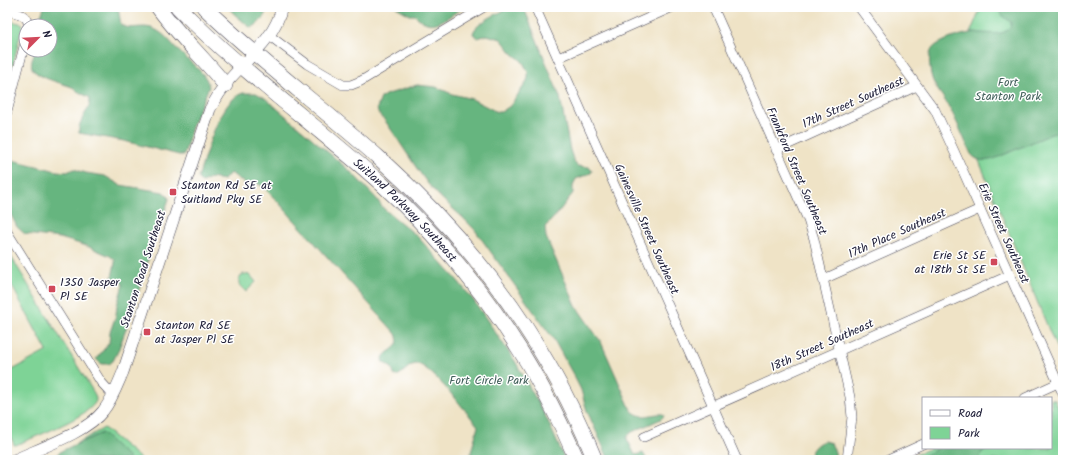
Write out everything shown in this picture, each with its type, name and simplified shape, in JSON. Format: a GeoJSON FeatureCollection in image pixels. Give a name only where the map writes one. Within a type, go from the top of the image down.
{"type":"FeatureCollection","features":[{"type":"Feature","properties":{"kind":"highway"},"geometry":{"type":"LineString","coordinates":[[158,7],[178,33],[214,70],[225,85]]}},
{"type":"Feature","properties":{"kind":"highway","name":"Suitland Parkway Southeast"},"geometry":{"type":"LineString","coordinates":[[178,7],[216,45],[383,186],[411,213],[455,261],[492,308],[523,354],[553,409],[577,460]]}},
{"type":"Feature","properties":{"kind":"highway","name":"Suitland Parkway Southeast"},"geometry":{"type":"LineString","coordinates":[[204,7],[254,53],[394,172],[438,215],[474,257],[518,315],[568,400],[595,460]]}},
{"type":"Feature","properties":{"kind":"street","name":"Stanton Road Southeast"},"geometry":{"type":"LineString","coordinates":[[14,460],[89,424],[103,411],[113,395],[123,372],[206,119],[225,85],[270,36],[277,23],[282,7]]}},
{"type":"Feature","properties":{"kind":"street"},"geometry":{"type":"LineString","coordinates":[[270,36],[307,64],[343,85],[352,85],[484,7]]}},
{"type":"Feature","properties":{"kind":"street","name":"Gainesville Street Southeast"},"geometry":{"type":"LineString","coordinates":[[535,7],[737,460]]}},
{"type":"Feature","properties":{"kind":"street"},"geometry":{"type":"LineString","coordinates":[[558,58],[673,7]]}},
{"type":"Feature","properties":{"kind":"street","name":"Frankford Street Southeast"},"geometry":{"type":"LineString","coordinates":[[713,7],[808,220],[814,239],[848,387],[852,417],[847,460]]}},
{"type":"Feature","properties":{"kind":"street","name":"Erie Street Southeast"},"geometry":{"type":"LineString","coordinates":[[859,7],[929,101],[1010,274],[1063,394]]}},
{"type":"Feature","properties":{"kind":"street"},"geometry":{"type":"LineString","coordinates":[[7,11],[24,16],[26,18]]}},
{"type":"Feature","properties":{"kind":"street"},"geometry":{"type":"LineString","coordinates":[[7,112],[21,58]]}},
{"type":"Feature","properties":{"kind":"street","name":"17th Street Southeast"},"geometry":{"type":"LineString","coordinates":[[776,150],[917,86]]}},
{"type":"Feature","properties":{"kind":"street","name":"17th Place Southeast"},"geometry":{"type":"LineString","coordinates":[[824,279],[980,209]]}},
{"type":"Feature","properties":{"kind":"street"},"geometry":{"type":"LineString","coordinates":[[7,232],[101,382],[113,395]]}},
{"type":"Feature","properties":{"kind":"street","name":"18th Street Southeast"},"geometry":{"type":"LineString","coordinates":[[644,437],[1010,274]]}},
{"type":"Feature","properties":{"kind":"street"},"geometry":{"type":"LineString","coordinates":[[1027,397],[1058,383]]}},
{"type":"Feature","properties":{"kind":"street"},"geometry":{"type":"LineString","coordinates":[[888,460],[922,444]]}},
{"type":"Feature","properties":{"kind":"green space"},"geometry":{"type":"Polygon","coordinates":[[[44,7],[118,7],[121,25],[125,27],[145,27],[154,29],[166,37],[202,73],[208,82],[209,87],[193,123],[184,155],[124,141],[79,133],[80,124],[90,103],[90,98],[78,92],[73,87],[39,75],[32,68],[33,58],[58,58],[58,18],[41,18],[44,7]]]}},
{"type":"Feature","properties":{"kind":"green space"},"geometry":{"type":"Polygon","coordinates":[[[228,7],[268,7],[262,19],[251,28],[228,7]]]}},
{"type":"Feature","properties":{"kind":"green space"},"geometry":{"type":"Polygon","coordinates":[[[396,7],[467,7],[441,21],[429,23],[422,21],[415,15],[410,15],[396,7]]]}},
{"type":"Feature","properties":{"kind":"green space"},"geometry":{"type":"Polygon","coordinates":[[[511,7],[524,8],[560,97],[573,159],[577,166],[589,167],[592,171],[591,173],[576,179],[573,185],[573,193],[545,227],[546,237],[576,306],[601,342],[631,410],[643,416],[663,414],[664,416],[661,419],[632,432],[627,436],[635,455],[643,453],[647,460],[609,460],[587,411],[581,390],[554,340],[475,230],[428,184],[386,122],[378,113],[377,108],[381,98],[385,95],[417,85],[436,87],[452,94],[472,99],[497,112],[501,112],[510,106],[528,78],[528,72],[525,66],[501,39],[487,35],[478,38],[473,34],[478,26],[483,22],[511,7]]]}},
{"type":"Feature","properties":{"kind":"green space","name":"Fort Stanton Park"},"geometry":{"type":"Polygon","coordinates":[[[981,7],[1063,7],[1063,364],[977,156],[945,94],[981,7]]]}},
{"type":"Feature","properties":{"kind":"green space"},"geometry":{"type":"Polygon","coordinates":[[[998,7],[1063,7],[1063,129],[994,159],[982,160],[973,157],[971,154],[953,114],[934,84],[930,71],[930,58],[933,48],[949,39],[971,33],[1001,33],[1010,28],[1011,22],[1003,16],[998,7]]]}},
{"type":"Feature","properties":{"kind":"green space"},"geometry":{"type":"Polygon","coordinates":[[[7,20],[18,23],[18,44],[7,88],[7,20]]]}},
{"type":"Feature","properties":{"kind":"green space","name":"Fort Circle Park"},"geometry":{"type":"Polygon","coordinates":[[[243,93],[256,93],[265,98],[350,171],[376,198],[383,208],[417,236],[458,281],[474,301],[515,361],[547,419],[565,460],[469,460],[478,426],[449,391],[431,372],[423,366],[414,364],[399,375],[394,375],[392,368],[382,360],[397,343],[398,339],[396,334],[279,203],[259,184],[245,184],[231,173],[224,180],[210,178],[202,182],[199,180],[198,178],[209,143],[220,117],[227,106],[243,93]]]}},
{"type":"Feature","properties":{"kind":"green space"},"geometry":{"type":"Polygon","coordinates":[[[12,160],[57,171],[67,172],[74,169],[86,173],[105,176],[120,185],[163,192],[168,196],[169,199],[154,240],[134,307],[118,351],[113,361],[109,364],[101,364],[96,359],[109,343],[110,332],[116,315],[117,305],[123,285],[121,282],[113,279],[112,277],[115,260],[110,256],[87,246],[60,238],[25,234],[17,227],[7,207],[7,170],[12,160]]]}},
{"type":"Feature","properties":{"kind":"green space"},"geometry":{"type":"Polygon","coordinates":[[[7,250],[94,393],[96,399],[96,402],[80,416],[16,445],[14,445],[7,426],[7,373],[47,351],[7,277],[7,250]]]}},
{"type":"Feature","properties":{"kind":"green space"},"geometry":{"type":"Polygon","coordinates":[[[243,274],[250,275],[256,282],[246,292],[239,285],[239,278],[243,274]]]}},
{"type":"Feature","properties":{"kind":"green space"},"geometry":{"type":"Polygon","coordinates":[[[1052,399],[1055,400],[1063,419],[1063,460],[904,460],[929,449],[1052,449],[1052,399]]]}},
{"type":"Feature","properties":{"kind":"green space"},"geometry":{"type":"Polygon","coordinates":[[[104,428],[142,460],[47,460],[104,428]]]}},
{"type":"Feature","properties":{"kind":"green space"},"geometry":{"type":"Polygon","coordinates":[[[102,433],[131,460],[70,460],[69,458],[56,457],[61,451],[102,433]]]}},
{"type":"Feature","properties":{"kind":"green space"},"geometry":{"type":"Polygon","coordinates":[[[824,441],[831,443],[835,452],[836,460],[809,460],[810,454],[814,448],[824,441]]]}},
{"type":"Feature","properties":{"kind":"green space"},"geometry":{"type":"Polygon","coordinates":[[[937,449],[986,449],[982,452],[979,460],[915,460],[937,449]]]}},
{"type":"Feature","properties":{"kind":"place","name":"Stanton Rd SE at Suitland Pky SE"},"geometry":{"type":"Point","coordinates":[173,192]}},
{"type":"Feature","properties":{"kind":"place","name":"Erie St SE at 18th St SE"},"geometry":{"type":"Point","coordinates":[994,262]}},
{"type":"Feature","properties":{"kind":"place","name":"1350 Jasper Pl SE"},"geometry":{"type":"Point","coordinates":[52,289]}},
{"type":"Feature","properties":{"kind":"place","name":"Stanton Rd SE at Jasper Pl SE"},"geometry":{"type":"Point","coordinates":[147,332]}}]}
